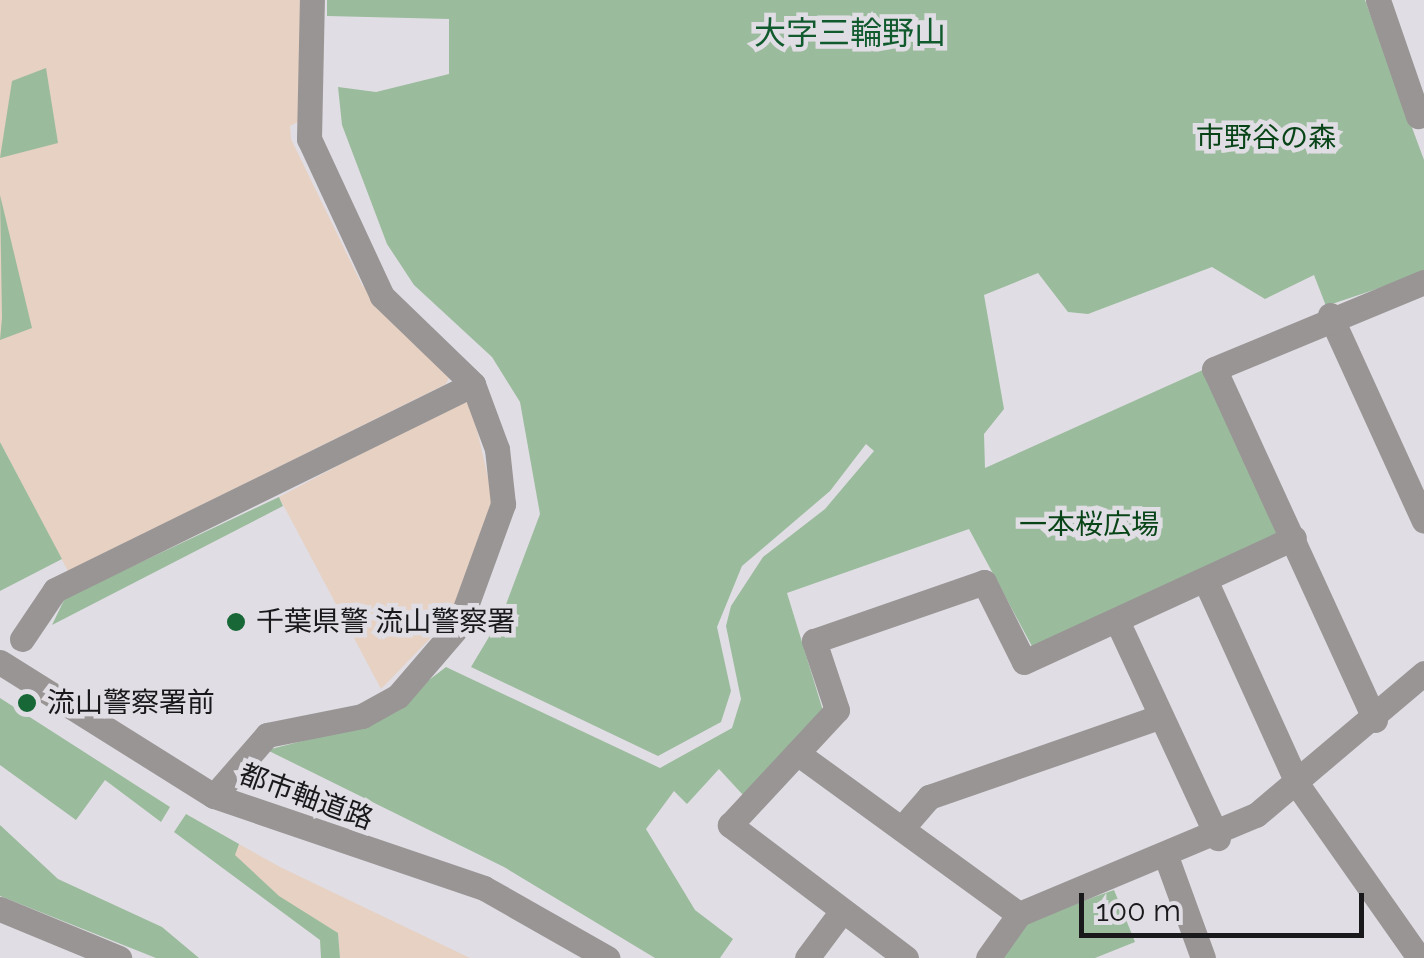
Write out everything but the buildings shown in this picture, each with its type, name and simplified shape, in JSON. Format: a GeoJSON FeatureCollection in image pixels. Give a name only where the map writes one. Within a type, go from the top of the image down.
{"type":"FeatureCollection","features":[{"type":"Feature","properties":{"kind":"street"},"geometry":{"type":"LineString","coordinates":[[214,796],[266,735],[382,710],[459,625],[502,504],[497,449],[473,384],[382,296],[355,254],[309,139],[312,0]]}},
{"type":"Feature","properties":{"kind":"street"},"geometry":{"type":"LineString","coordinates":[[1378,0],[1422,120]]}},
{"type":"Feature","properties":{"kind":"street"},"geometry":{"type":"LineString","coordinates":[[1375,720],[1214,369],[1330,314],[1424,282]]}},
{"type":"Feature","properties":{"kind":"street"},"geometry":{"type":"LineString","coordinates":[[1330,314],[1424,520]]}},
{"type":"Feature","properties":{"kind":"street"},"geometry":{"type":"LineString","coordinates":[[22,639],[54,590],[473,384]]}},
{"type":"Feature","properties":{"kind":"street"},"geometry":{"type":"LineString","coordinates":[[906,958],[730,824],[837,710],[814,641],[984,582],[1024,662],[1119,625],[1294,538]]}},
{"type":"Feature","properties":{"kind":"street"},"geometry":{"type":"LineString","coordinates":[[1206,582],[1299,787],[1419,958]]}},
{"type":"Feature","properties":{"kind":"street"},"geometry":{"type":"LineString","coordinates":[[1119,625],[1218,838]]}},
{"type":"Feature","properties":{"kind":"street","name":"都市軸道路"},"geometry":{"type":"LineString","coordinates":[[0,662],[214,796],[484,888],[607,958]]}},
{"type":"Feature","properties":{"kind":"street"},"geometry":{"type":"LineString","coordinates":[[988,958],[1019,914],[1218,838],[1299,787],[1424,673]]}},
{"type":"Feature","properties":{"kind":"street"},"geometry":{"type":"LineString","coordinates":[[903,828],[928,796],[1159,717]]}},
{"type":"Feature","properties":{"kind":"street"},"geometry":{"type":"LineString","coordinates":[[797,754],[1019,914]]}},
{"type":"Feature","properties":{"kind":"street"},"geometry":{"type":"LineString","coordinates":[[1167,859],[1203,958]]}},
{"type":"Feature","properties":{"kind":"street"},"geometry":{"type":"LineString","coordinates":[[0,910],[118,958]]}},
{"type":"Feature","properties":{"kind":"street"},"geometry":{"type":"LineString","coordinates":[[806,958],[842,910]]}},
{"type":"Feature","properties":{"kind":"shaded area"},"geometry":{"type":"Polygon","coordinates":[[[0,0],[303,0],[300,121],[290,126],[291,139],[362,285],[450,376],[446,384],[68,571],[0,442],[0,0]]]}},
{"type":"Feature","properties":{"kind":"shaded area"},"geometry":{"type":"Polygon","coordinates":[[[460,401],[471,404],[493,499],[449,619],[381,689],[279,497],[460,401]]]}},
{"type":"Feature","properties":{"kind":"shaded area"},"geometry":{"type":"Polygon","coordinates":[[[239,844],[470,958],[340,958],[338,933],[279,897],[234,854],[239,844]]]}},
{"type":"Feature","properties":{"kind":"green space"},"geometry":{"type":"Polygon","coordinates":[[[327,0],[1365,0],[1424,160],[1424,273],[1326,306],[1314,275],[1265,299],[1212,267],[1088,314],[1068,312],[1038,273],[984,295],[1004,409],[984,434],[985,468],[1205,369],[1280,528],[1276,537],[1034,650],[969,529],[787,593],[824,714],[743,795],[719,769],[687,804],[674,791],[646,829],[695,910],[733,939],[720,958],[655,958],[504,867],[267,750],[373,723],[446,667],[660,768],[732,728],[741,699],[726,626],[731,606],[763,557],[825,509],[874,451],[866,444],[830,491],[742,566],[717,627],[731,691],[721,722],[658,756],[471,667],[502,615],[540,514],[520,402],[492,357],[414,285],[387,244],[342,125],[338,87],[376,92],[449,74],[449,19],[327,16],[327,0]]]}},
{"type":"Feature","properties":{"kind":"green space"},"geometry":{"type":"Polygon","coordinates":[[[46,68],[58,143],[0,158],[12,81],[46,68]]]}},
{"type":"Feature","properties":{"kind":"green space"},"geometry":{"type":"Polygon","coordinates":[[[0,195],[32,328],[0,340],[2,318],[0,195]]]}},
{"type":"Feature","properties":{"kind":"green space"},"geometry":{"type":"Polygon","coordinates":[[[0,442],[62,559],[0,591],[0,442]]]}},
{"type":"Feature","properties":{"kind":"green space"},"geometry":{"type":"Polygon","coordinates":[[[279,497],[283,506],[52,625],[65,598],[279,497]]]}},
{"type":"Feature","properties":{"kind":"green space"},"geometry":{"type":"Polygon","coordinates":[[[0,698],[170,807],[161,822],[105,780],[76,820],[0,765],[0,698]]]}},
{"type":"Feature","properties":{"kind":"green space"},"geometry":{"type":"Polygon","coordinates":[[[186,814],[239,844],[235,855],[279,896],[338,933],[340,958],[321,958],[320,940],[174,832],[186,814]]]}},
{"type":"Feature","properties":{"kind":"green space"},"geometry":{"type":"Polygon","coordinates":[[[0,825],[58,879],[162,927],[199,958],[156,958],[0,896],[0,825]]]}},
{"type":"Feature","properties":{"kind":"green space"},"geometry":{"type":"Polygon","coordinates":[[[1114,890],[1135,942],[1095,958],[998,958],[1029,920],[1114,890]]]}},
{"type":"Feature","properties":{"kind":"place","name":"千葉県警 流山警察署"},"geometry":{"type":"Point","coordinates":[236,622]}},
{"type":"Feature","properties":{"kind":"place","name":"流山警察署前"},"geometry":{"type":"Point","coordinates":[27,703]}},
{"type":"Feature","properties":{"kind":"district","name":"大字三輪野山"},"geometry":{"type":"Point","coordinates":[850,33]}},
{"type":"Feature","properties":{"kind":"park label","name":"市野谷の森"},"geometry":{"type":"Point","coordinates":[1266,138]}},
{"type":"Feature","properties":{"kind":"park label","name":"一本桜広場"},"geometry":{"type":"Point","coordinates":[1089,525]}}]}
